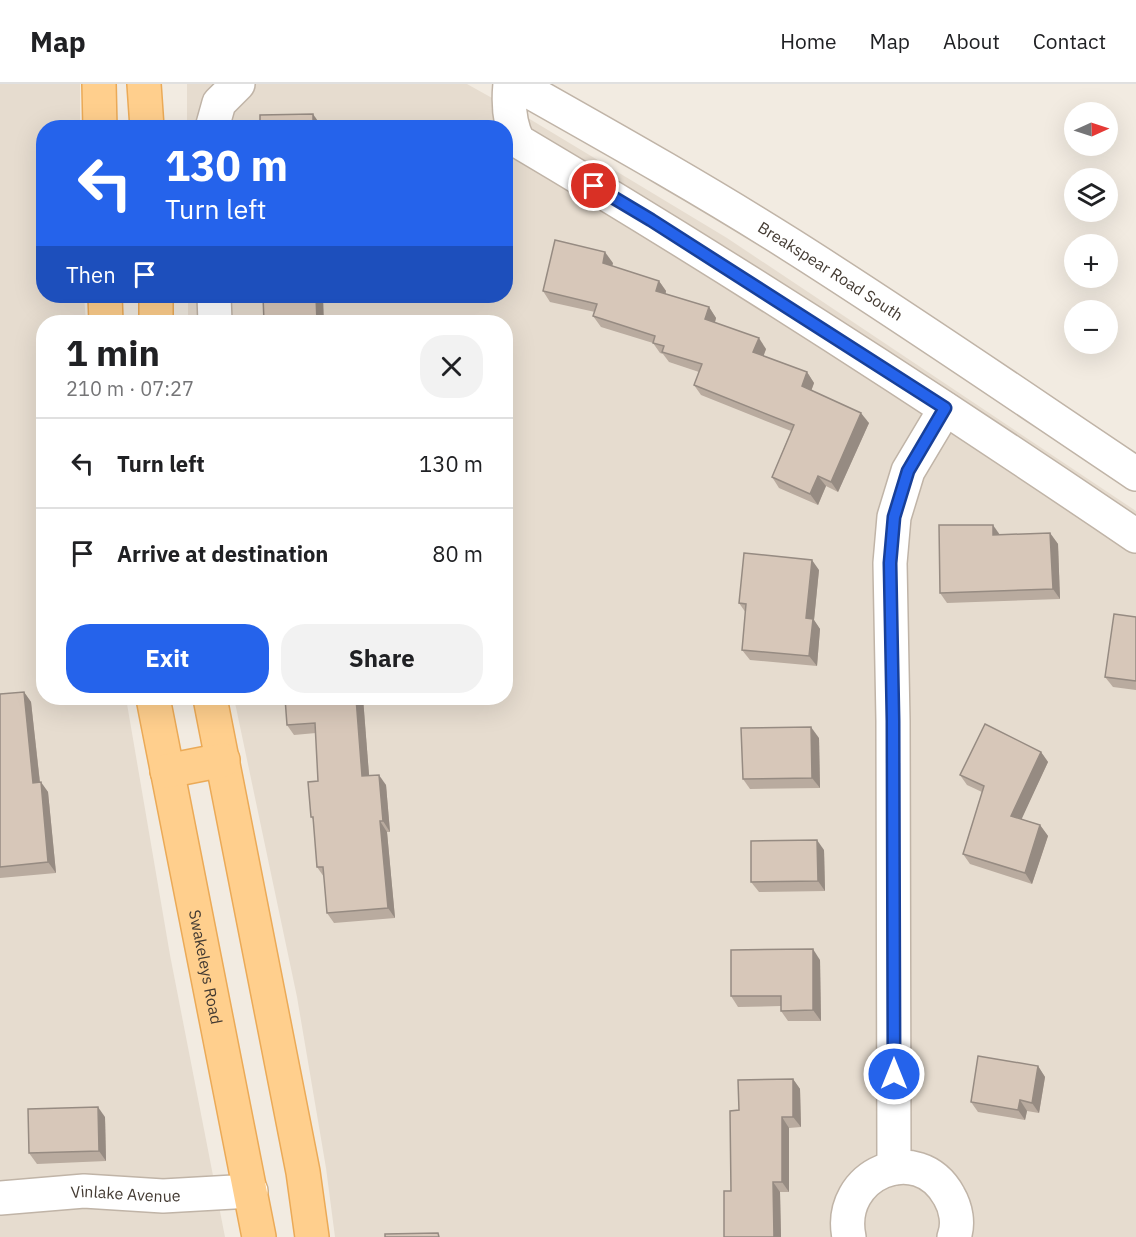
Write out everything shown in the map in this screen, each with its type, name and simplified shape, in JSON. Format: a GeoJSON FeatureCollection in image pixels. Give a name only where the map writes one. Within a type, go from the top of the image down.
{"type":"FeatureCollection","features":[{"type":"Feature","properties":{"kind":"main road"},"geometry":{"type":"LineString","coordinates":[[99,84],[99,120]]}},
{"type":"Feature","properties":{"kind":"main road"},"geometry":{"type":"LineString","coordinates":[[144,84],[146,120]]}},
{"type":"Feature","properties":{"kind":"main road","name":"Swakeleys Road"},"geometry":{"type":"LineString","coordinates":[[154,705],[259,1237]]}},
{"type":"Feature","properties":{"kind":"main road"},"geometry":{"type":"LineString","coordinates":[[211,705],[303,1172],[312,1237]]}},
{"type":"Feature","properties":{"kind":"main road"},"geometry":{"type":"LineString","coordinates":[[167,771],[223,760]]}},
{"type":"Feature","properties":{"kind":"street"},"geometry":{"type":"LineString","coordinates":[[214,120],[219,104],[238,84]]}},
{"type":"Feature","properties":{"kind":"street"},"geometry":{"type":"LineString","coordinates":[[510,84],[511,120]]}},
{"type":"Feature","properties":{"kind":"street","name":"Breakspear Road South"},"geometry":{"type":"LineString","coordinates":[[516,84],[628,147],[789,243],[915,324],[1136,474]]}},
{"type":"Feature","properties":{"kind":"street"},"geometry":{"type":"LineString","coordinates":[[513,131],[518,141],[651,220],[945,408],[1136,536]]}},
{"type":"Feature","properties":{"kind":"street"},"geometry":{"type":"LineString","coordinates":[[894,1168],[893,721],[890,563],[894,517],[908,471],[945,408]]}},
{"type":"Feature","properties":{"kind":"street"},"geometry":{"type":"LineString","coordinates":[[849,1237],[847,1224],[849,1208],[855,1193],[865,1181],[879,1172],[894,1168],[909,1168],[923,1172],[941,1185],[953,1203],[960,1236]]}},
{"type":"Feature","properties":{"kind":"street","name":"Vinlake Avenue"},"geometry":{"type":"LineString","coordinates":[[0,1198],[84,1191],[163,1196],[251,1191]]}},
{"type":"Feature","properties":{"kind":"shaded area"},"geometry":{"type":"Polygon","coordinates":[[[0,84],[80,84],[80,120],[36,120],[36,303],[85,303],[85,315],[36,315],[36,705],[127,705],[170,955],[225,1237],[0,1237],[0,84]]]}},
{"type":"Feature","properties":{"kind":"shaded area"},"geometry":{"type":"Polygon","coordinates":[[[187,84],[467,84],[528,118],[727,238],[1136,511],[1136,1237],[335,1237],[326,1168],[297,997],[235,705],[513,705],[513,315],[188,315],[188,303],[513,303],[513,120],[187,120],[187,84]]]}},
{"type":"Feature","properties":{"kind":"building"},"geometry":{"type":"Polygon","coordinates":[[[313,114],[313,120],[260,120],[260,115],[313,114]]]}},
{"type":"Feature","properties":{"kind":"building"},"geometry":{"type":"Polygon","coordinates":[[[555,240],[605,252],[603,263],[659,281],[656,291],[709,307],[705,319],[759,338],[753,352],[807,372],[802,386],[861,413],[831,482],[818,476],[810,494],[772,477],[794,425],[694,385],[702,364],[662,352],[664,346],[653,343],[655,336],[593,316],[597,304],[543,291],[555,240]]]}},
{"type":"Feature","properties":{"kind":"building"},"geometry":{"type":"Polygon","coordinates":[[[263,303],[316,303],[317,315],[264,315],[263,303]]]}},
{"type":"Feature","properties":{"kind":"building"},"geometry":{"type":"Polygon","coordinates":[[[939,525],[993,525],[993,535],[1050,533],[1053,589],[940,593],[939,525]]]}},
{"type":"Feature","properties":{"kind":"building"},"geometry":{"type":"Polygon","coordinates":[[[744,553],[812,560],[806,618],[813,619],[809,656],[742,650],[746,604],[739,603],[744,553]]]}},
{"type":"Feature","properties":{"kind":"building"},"geometry":{"type":"Polygon","coordinates":[[[1114,614],[1136,617],[1136,681],[1105,677],[1114,614]]]}},
{"type":"Feature","properties":{"kind":"building"},"geometry":{"type":"Polygon","coordinates":[[[24,692],[33,783],[41,782],[48,862],[0,867],[0,694],[24,692]]]}},
{"type":"Feature","properties":{"kind":"building"},"geometry":{"type":"Polygon","coordinates":[[[286,705],[357,705],[362,776],[379,775],[383,821],[380,821],[388,908],[327,913],[323,867],[317,867],[308,782],[318,781],[315,723],[287,725],[286,705]]]}},
{"type":"Feature","properties":{"kind":"building"},"geometry":{"type":"Polygon","coordinates":[[[985,724],[1041,752],[1011,816],[1040,825],[1025,873],[963,854],[984,786],[960,775],[985,724]]]}},
{"type":"Feature","properties":{"kind":"building"},"geometry":{"type":"Polygon","coordinates":[[[811,727],[812,778],[743,779],[741,728],[811,727]]]}},
{"type":"Feature","properties":{"kind":"building"},"geometry":{"type":"Polygon","coordinates":[[[817,840],[818,881],[751,882],[751,841],[817,840]]]}},
{"type":"Feature","properties":{"kind":"building"},"geometry":{"type":"Polygon","coordinates":[[[813,949],[813,1010],[781,1011],[781,996],[731,996],[731,950],[813,949]]]}},
{"type":"Feature","properties":{"kind":"building"},"geometry":{"type":"Polygon","coordinates":[[[978,1056],[1038,1066],[1032,1103],[1020,1100],[1018,1110],[971,1102],[978,1056]]]}},
{"type":"Feature","properties":{"kind":"building"},"geometry":{"type":"Polygon","coordinates":[[[793,1079],[793,1117],[782,1117],[782,1182],[773,1182],[774,1237],[724,1237],[724,1191],[731,1191],[730,1111],[739,1110],[738,1080],[793,1079]]]}},
{"type":"Feature","properties":{"kind":"building"},"geometry":{"type":"Polygon","coordinates":[[[98,1107],[99,1151],[29,1153],[28,1109],[98,1107]]]}},
{"type":"Feature","properties":{"kind":"building"},"geometry":{"type":"Polygon","coordinates":[[[438,1233],[439,1237],[385,1237],[385,1234],[438,1233]]]}},
{"type":"Feature","properties":{"kind":"route"},"geometry":{"type":"LineString","coordinates":[[594,186],[945,408],[908,471],[894,517],[890,563],[894,1074]]}}]}
